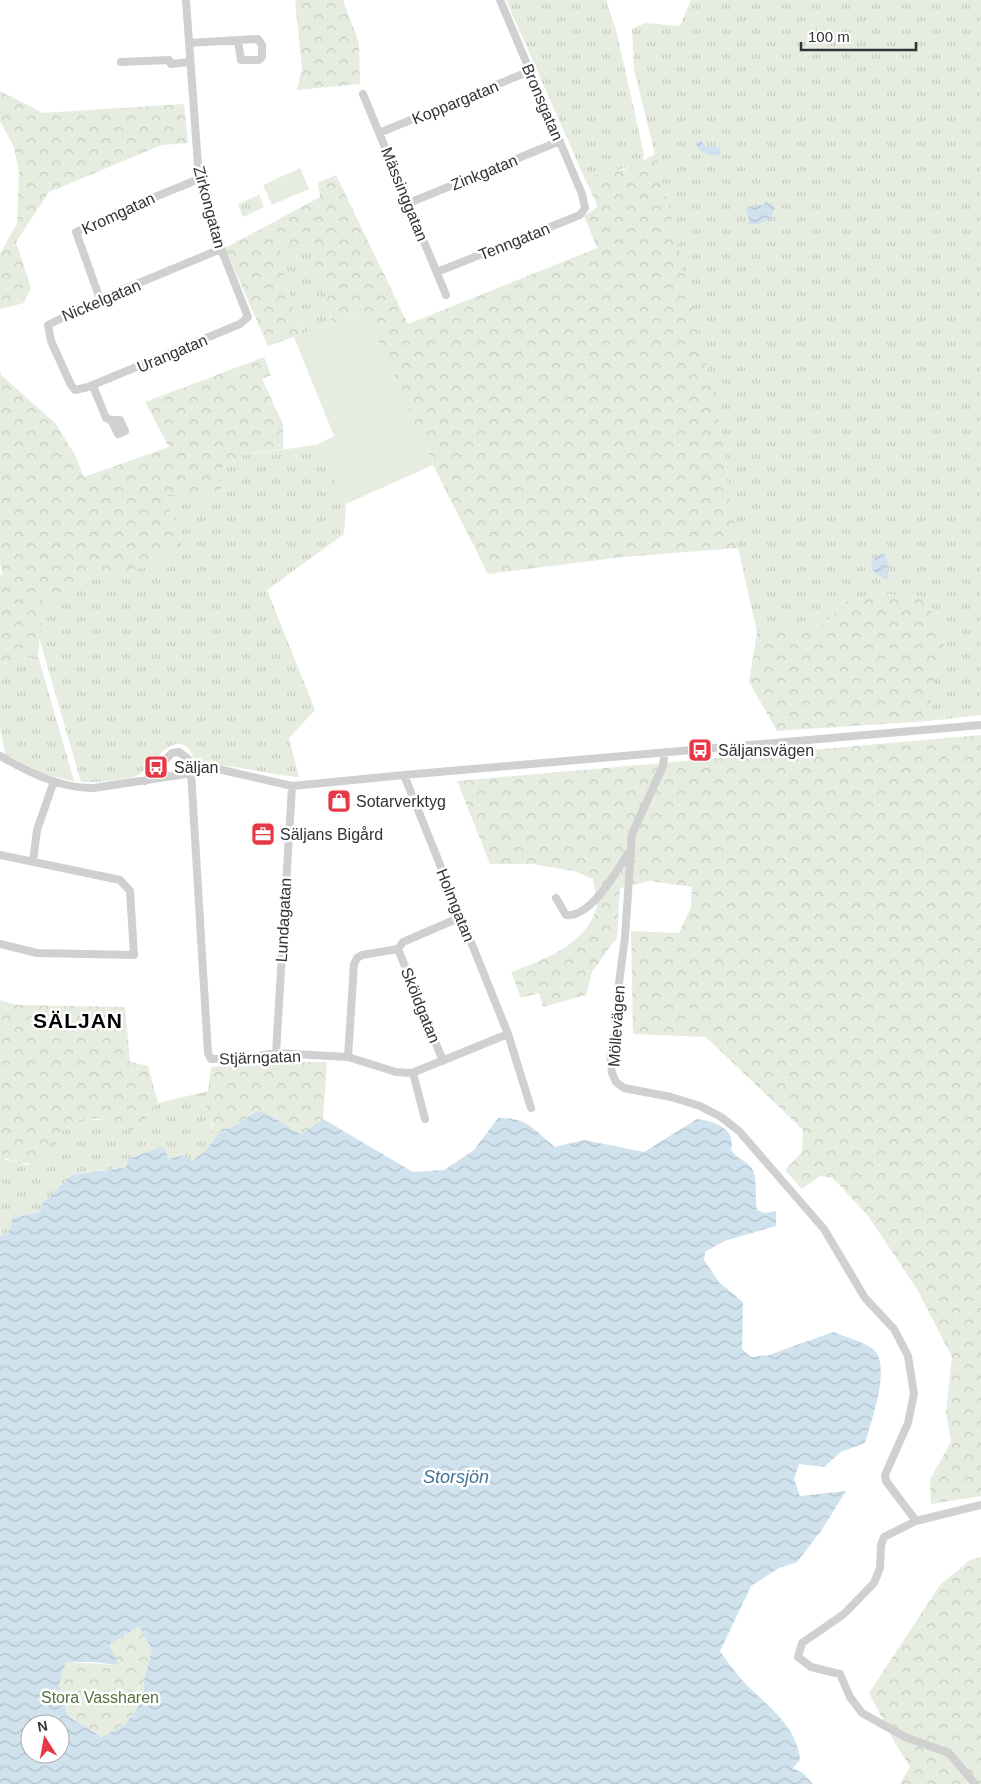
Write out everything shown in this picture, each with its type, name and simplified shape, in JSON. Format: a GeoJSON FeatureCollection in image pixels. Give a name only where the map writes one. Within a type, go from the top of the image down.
{"type":"FeatureCollection","features":[{"type":"Feature","properties":{"kind":"street","name":"Zirkongatan"},"geometry":{"type":"LineString","coordinates":[[186,0],[199,179],[221,249],[248,317]]}},
{"type":"Feature","properties":{"kind":"street","name":"Bronsgatan"},"geometry":{"type":"LineString","coordinates":[[500,0],[585,204]]}},
{"type":"Feature","properties":{"kind":"street"},"geometry":{"type":"LineString","coordinates":[[189,43],[238,41]]}},
{"type":"Feature","properties":{"kind":"street"},"geometry":{"type":"LineString","coordinates":[[121,62],[169,60],[171,64],[190,62]]}},
{"type":"Feature","properties":{"kind":"street","name":"Koppargatan"},"geometry":{"type":"LineString","coordinates":[[379,133],[530,72]]}},
{"type":"Feature","properties":{"kind":"street","name":"Mässinggatan"},"geometry":{"type":"LineString","coordinates":[[363,94],[446,295]]}},
{"type":"Feature","properties":{"kind":"street","name":"Zinkgatan"},"geometry":{"type":"LineString","coordinates":[[409,203],[560,141]]}},
{"type":"Feature","properties":{"kind":"street","name":"Kromgatan"},"geometry":{"type":"LineString","coordinates":[[100,299],[76,232],[118,212],[199,179]]}},
{"type":"Feature","properties":{"kind":"street","name":"Tenngatan"},"geometry":{"type":"LineString","coordinates":[[437,272],[580,215],[584,212],[585,204]]}},
{"type":"Feature","properties":{"kind":"street","name":"Nickelgatan"},"geometry":{"type":"LineString","coordinates":[[75,390],[70,385],[51,341],[48,325],[100,299],[221,249]]}},
{"type":"Feature","properties":{"kind":"street","name":"Urangatan"},"geometry":{"type":"LineString","coordinates":[[75,390],[93,386],[240,324],[248,317]]}},
{"type":"Feature","properties":{"kind":"street"},"geometry":{"type":"LineString","coordinates":[[93,386],[106,418],[111,420]]}},
{"type":"Feature","properties":{"kind":"street"},"geometry":{"type":"LineString","coordinates":[[0,756],[54,781],[87,789],[218,769],[292,786],[310,786],[404,775],[981,725]]}},
{"type":"Feature","properties":{"kind":"street"},"geometry":{"type":"LineString","coordinates":[[145,781],[166,757],[176,752],[183,754],[188,759],[191,772]]}},
{"type":"Feature","properties":{"kind":"street","name":"Möllevägen"},"geometry":{"type":"LineString","coordinates":[[665,752],[663,766],[635,827],[630,852],[617,1022],[610,1055],[614,1079],[624,1088],[671,1097],[700,1106],[721,1117],[739,1131],[824,1229],[865,1298],[894,1329],[903,1342],[912,1370],[912,1406],[908,1423],[885,1475],[886,1481],[916,1521]]}},
{"type":"Feature","properties":{"kind":"street","name":"Stjärngatan"},"geometry":{"type":"LineString","coordinates":[[191,772],[208,1054],[211,1059],[220,1060],[276,1054],[348,1057],[392,1071],[413,1073],[508,1034]]}},
{"type":"Feature","properties":{"kind":"street","name":"Holmgatan"},"geometry":{"type":"LineString","coordinates":[[404,775],[508,1034]]}},
{"type":"Feature","properties":{"kind":"street"},"geometry":{"type":"LineString","coordinates":[[33,862],[37,830],[54,781]]}},
{"type":"Feature","properties":{"kind":"street","name":"Lundagatan"},"geometry":{"type":"LineString","coordinates":[[276,1054],[292,786]]}},
{"type":"Feature","properties":{"kind":"street"},"geometry":{"type":"LineString","coordinates":[[556,898],[566,915],[582,912],[601,892],[630,852]]}},
{"type":"Feature","properties":{"kind":"street"},"geometry":{"type":"LineString","coordinates":[[0,855],[120,880],[130,891],[134,954],[37,953],[0,944]]}},
{"type":"Feature","properties":{"kind":"street"},"geometry":{"type":"LineString","coordinates":[[348,1057],[355,961],[362,955],[398,949],[403,942],[461,917]]}},
{"type":"Feature","properties":{"kind":"street","name":"Sköldgatan"},"geometry":{"type":"LineString","coordinates":[[398,949],[443,1061]]}},
{"type":"Feature","properties":{"kind":"street"},"geometry":{"type":"LineString","coordinates":[[508,1034],[531,1108]]}},
{"type":"Feature","properties":{"kind":"street"},"geometry":{"type":"LineString","coordinates":[[413,1073],[425,1118]]}},
{"type":"Feature","properties":{"kind":"street"},"geometry":{"type":"LineString","coordinates":[[975,1784],[949,1753],[905,1737],[862,1713],[850,1697],[840,1674],[811,1667],[798,1657],[802,1643],[844,1614],[874,1583],[880,1568],[881,1545],[884,1537],[916,1521],[981,1505]]}},
{"type":"Feature","properties":{"kind":"green space"},"geometry":{"type":"Polygon","coordinates":[[[295,0],[343,0],[359,43],[360,84],[297,90],[302,68],[295,0]]]}},
{"type":"Feature","properties":{"kind":"green space"},"geometry":{"type":"Polygon","coordinates":[[[506,0],[606,0],[616,30],[644,154],[642,162],[585,179],[506,0]]]}},
{"type":"Feature","properties":{"kind":"green space"},"geometry":{"type":"Polygon","coordinates":[[[691,0],[981,0],[981,715],[929,721],[933,688],[943,655],[922,597],[882,594],[844,602],[824,625],[757,632],[738,548],[718,413],[634,69],[632,29],[646,23],[680,26],[691,0]]]}},
{"type":"Feature","properties":{"kind":"green space"},"geometry":{"type":"Polygon","coordinates":[[[0,91],[43,113],[184,104],[188,143],[162,145],[49,192],[16,242],[31,288],[24,303],[0,309],[0,254],[17,223],[19,173],[14,147],[0,121],[0,91]]]}},
{"type":"Feature","properties":{"kind":"green space"},"geometry":{"type":"Polygon","coordinates":[[[656,154],[718,412],[738,548],[623,557],[488,574],[433,465],[365,311],[332,323],[325,292],[307,244],[281,246],[284,277],[302,334],[268,346],[225,248],[320,197],[318,183],[336,175],[408,324],[597,248],[584,216],[598,207],[585,179],[614,169],[623,170],[656,154]]]}},
{"type":"Feature","properties":{"kind":"green space"},"geometry":{"type":"Polygon","coordinates":[[[300,168],[309,189],[272,205],[263,185],[300,168]]]}},
{"type":"Feature","properties":{"kind":"green space"},"geometry":{"type":"Polygon","coordinates":[[[259,195],[264,207],[243,217],[238,204],[259,195]]]}},
{"type":"Feature","properties":{"kind":"green space"},"geometry":{"type":"Polygon","coordinates":[[[307,243],[325,292],[332,323],[302,334],[284,277],[280,246],[307,243]]]}},
{"type":"Feature","properties":{"kind":"green space"},"geometry":{"type":"Polygon","coordinates":[[[365,311],[433,465],[346,504],[316,445],[334,436],[294,337],[365,311]]]}},
{"type":"Feature","properties":{"kind":"green space"},"geometry":{"type":"Polygon","coordinates":[[[264,357],[271,375],[262,379],[283,424],[283,449],[242,455],[216,472],[222,486],[218,495],[210,498],[165,494],[183,548],[130,572],[91,572],[74,592],[43,597],[38,656],[0,664],[0,575],[3,574],[0,563],[0,370],[1,375],[55,423],[75,455],[84,477],[169,447],[145,402],[264,357]]]}},
{"type":"Feature","properties":{"kind":"green space"},"geometry":{"type":"Polygon","coordinates":[[[316,445],[346,504],[344,534],[267,590],[315,710],[289,738],[299,777],[222,765],[196,765],[190,751],[184,745],[176,744],[168,748],[134,777],[111,781],[81,782],[38,634],[43,597],[74,592],[91,572],[130,572],[183,548],[165,494],[187,495],[222,486],[216,472],[242,455],[316,445]]]}},
{"type":"Feature","properties":{"kind":"green space"},"geometry":{"type":"Polygon","coordinates":[[[882,594],[922,597],[943,631],[943,655],[933,688],[929,721],[777,731],[749,682],[757,632],[824,625],[844,602],[882,594]]]}},
{"type":"Feature","properties":{"kind":"green space"},"geometry":{"type":"Polygon","coordinates":[[[38,656],[74,781],[44,774],[5,754],[0,728],[0,664],[38,656]]]}},
{"type":"Feature","properties":{"kind":"green space"},"geometry":{"type":"Polygon","coordinates":[[[981,735],[981,1496],[931,1504],[930,1479],[951,1442],[946,1412],[952,1357],[917,1289],[868,1216],[833,1178],[820,1176],[802,1189],[785,1170],[802,1152],[803,1130],[706,1037],[633,1034],[631,931],[679,933],[691,907],[692,887],[650,881],[620,888],[617,937],[592,972],[586,995],[543,1007],[539,993],[521,998],[511,972],[549,957],[582,933],[590,923],[597,907],[593,879],[574,871],[532,864],[490,864],[457,781],[981,735]]]}},
{"type":"Feature","properties":{"kind":"green space"},"geometry":{"type":"Polygon","coordinates":[[[0,1000],[17,1005],[125,1007],[130,1062],[148,1066],[158,1103],[137,1129],[118,1130],[106,1122],[95,1118],[83,1119],[62,1131],[44,1151],[38,1162],[18,1162],[4,1157],[0,1154],[0,1000]]]}},
{"type":"Feature","properties":{"kind":"green space"},"geometry":{"type":"Polygon","coordinates":[[[260,1062],[327,1062],[323,1119],[303,1135],[284,1127],[277,1119],[256,1112],[231,1128],[222,1129],[214,1139],[213,1126],[206,1109],[211,1067],[260,1062]]]}},
{"type":"Feature","properties":{"kind":"green space"},"geometry":{"type":"Polygon","coordinates":[[[209,1091],[208,1110],[214,1139],[205,1151],[192,1161],[183,1155],[174,1159],[72,1175],[40,1212],[12,1218],[10,1230],[0,1237],[0,1154],[6,1160],[27,1165],[43,1153],[55,1136],[80,1118],[108,1121],[137,1129],[158,1103],[209,1091]]]}},
{"type":"Feature","properties":{"kind":"green space"},"geometry":{"type":"Polygon","coordinates":[[[981,1557],[981,1784],[900,1784],[910,1767],[869,1693],[940,1585],[970,1560],[981,1557]]]}},
{"type":"Feature","properties":{"kind":"green space","name":"Stora Vassharen"},"geometry":{"type":"Polygon","coordinates":[[[139,1626],[152,1650],[144,1680],[144,1698],[125,1724],[102,1737],[70,1717],[59,1685],[66,1662],[118,1665],[109,1645],[139,1626]]]}},
{"type":"Feature","properties":{"kind":"water"},"geometry":{"type":"Polygon","coordinates":[[[701,141],[707,147],[719,147],[720,155],[712,155],[702,151],[695,143],[701,141]]]}},
{"type":"Feature","properties":{"kind":"water"},"geometry":{"type":"Polygon","coordinates":[[[765,201],[773,204],[775,209],[770,219],[759,224],[748,224],[747,207],[764,205],[765,201]]]}},
{"type":"Feature","properties":{"kind":"water"},"geometry":{"type":"Polygon","coordinates":[[[885,554],[889,566],[888,578],[885,579],[874,572],[871,566],[876,557],[885,554]]]}},
{"type":"Feature","properties":{"kind":"water","name":"Storsjön"},"geometry":{"type":"Polygon","coordinates":[[[256,1112],[268,1115],[302,1134],[323,1119],[413,1172],[444,1170],[474,1150],[498,1118],[508,1118],[523,1122],[555,1147],[584,1140],[644,1152],[697,1119],[717,1124],[727,1131],[731,1136],[731,1149],[736,1156],[749,1164],[753,1171],[756,1182],[757,1210],[765,1213],[776,1211],[776,1226],[724,1241],[705,1252],[704,1260],[719,1282],[743,1302],[742,1349],[751,1357],[769,1355],[833,1332],[869,1346],[878,1357],[881,1367],[878,1394],[865,1443],[841,1452],[824,1467],[799,1464],[794,1479],[800,1496],[846,1491],[821,1531],[797,1562],[779,1568],[751,1586],[720,1651],[733,1670],[786,1725],[798,1747],[800,1760],[793,1768],[803,1773],[813,1784],[0,1784],[0,1237],[10,1230],[12,1218],[40,1212],[42,1204],[72,1175],[126,1167],[128,1159],[161,1147],[165,1150],[169,1159],[184,1155],[192,1161],[205,1151],[222,1129],[231,1128],[256,1112]],[[139,1626],[109,1645],[119,1665],[93,1662],[66,1662],[59,1685],[67,1714],[20,1714],[20,1764],[70,1764],[70,1717],[102,1737],[125,1724],[144,1699],[144,1680],[152,1650],[139,1626]]]}},
{"type":"Feature","properties":{"kind":"place","name":"Säljansvägen"},"geometry":{"type":"Point","coordinates":[700,750]}},
{"type":"Feature","properties":{"kind":"place","name":"Säljan"},"geometry":{"type":"Point","coordinates":[156,767]}},
{"type":"Feature","properties":{"kind":"place","name":"Sotarverktyg"},"geometry":{"type":"Point","coordinates":[339,801]}},
{"type":"Feature","properties":{"kind":"place","name":"Säljans Bigård"},"geometry":{"type":"Point","coordinates":[263,834]}},
{"type":"Feature","properties":{"kind":"district","name":"SÄLJAN"},"geometry":{"type":"Point","coordinates":[78,1021]}}]}
